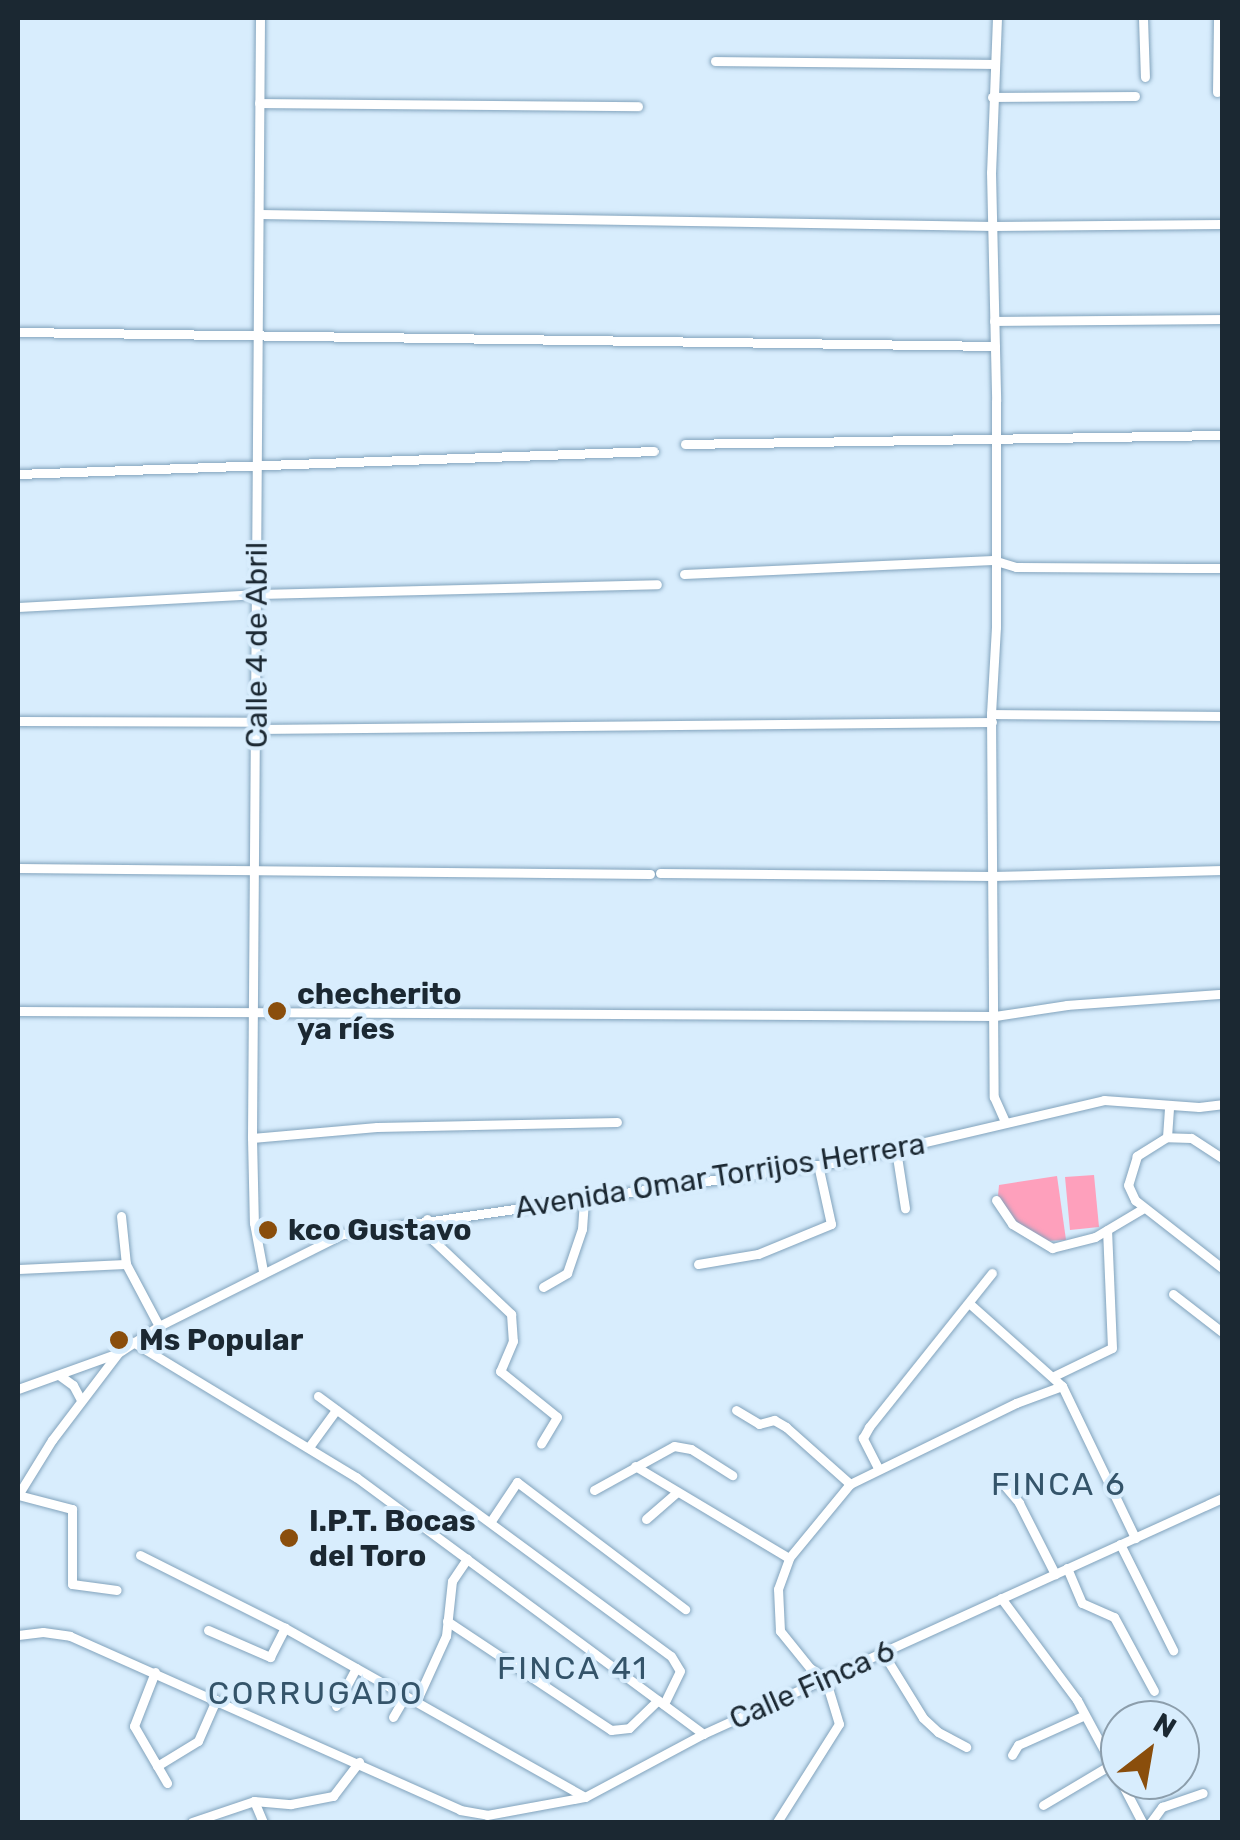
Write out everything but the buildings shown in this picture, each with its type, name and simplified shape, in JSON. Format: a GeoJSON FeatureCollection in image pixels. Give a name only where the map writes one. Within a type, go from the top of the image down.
{"type":"FeatureCollection","features":[{"type":"Feature","properties":{"kind":"street","name":"Calle 4 de Abril"},"geometry":{"type":"LineString","coordinates":[[260,18],[252,1138],[254,1222],[263,1271]]}},
{"type":"Feature","properties":{"kind":"street"},"geometry":{"type":"LineString","coordinates":[[997,18],[992,97],[996,436],[992,876],[994,1097],[1005,1122]]}},
{"type":"Feature","properties":{"kind":"street"},"geometry":{"type":"LineString","coordinates":[[1143,18],[1145,77]]}},
{"type":"Feature","properties":{"kind":"street"},"geometry":{"type":"LineString","coordinates":[[1217,92],[1218,18]]}},
{"type":"Feature","properties":{"kind":"street"},"geometry":{"type":"LineString","coordinates":[[715,61],[993,64]]}},
{"type":"Feature","properties":{"kind":"street"},"geometry":{"type":"LineString","coordinates":[[992,97],[1135,96]]}},
{"type":"Feature","properties":{"kind":"street"},"geometry":{"type":"LineString","coordinates":[[259,104],[638,106]]}},
{"type":"Feature","properties":{"kind":"street"},"geometry":{"type":"LineString","coordinates":[[260,214],[993,226],[1222,224]]}},
{"type":"Feature","properties":{"kind":"street"},"geometry":{"type":"LineString","coordinates":[[994,321],[1222,319]]}},
{"type":"Feature","properties":{"kind":"street"},"geometry":{"type":"LineString","coordinates":[[18,332],[995,346]]}},
{"type":"Feature","properties":{"kind":"street"},"geometry":{"type":"LineString","coordinates":[[685,444],[1222,435]]}},
{"type":"Feature","properties":{"kind":"street"},"geometry":{"type":"LineString","coordinates":[[18,474],[654,451]]}},
{"type":"Feature","properties":{"kind":"street"},"geometry":{"type":"LineString","coordinates":[[684,574],[994,560],[1016,567],[1222,568]]}},
{"type":"Feature","properties":{"kind":"street"},"geometry":{"type":"LineString","coordinates":[[18,608],[258,594],[657,584]]}},
{"type":"Feature","properties":{"kind":"street"},"geometry":{"type":"LineString","coordinates":[[18,721],[257,725],[1222,716]]}},
{"type":"Feature","properties":{"kind":"street"},"geometry":{"type":"LineString","coordinates":[[18,868],[256,873],[992,876],[1222,870]]}},
{"type":"Feature","properties":{"kind":"street"},"geometry":{"type":"LineString","coordinates":[[18,1011],[995,1016],[1067,1005],[1222,994]]}},
{"type":"Feature","properties":{"kind":"street","name":"Avenida Omar Torrijos Herrera"},"geometry":{"type":"LineString","coordinates":[[18,1495],[81,1400],[118,1354],[159,1326],[342,1234],[818,1164],[896,1150],[1104,1100],[1169,1106],[1222,1104]]}},
{"type":"Feature","properties":{"kind":"street"},"geometry":{"type":"LineString","coordinates":[[1167,1136],[1169,1106]]}},
{"type":"Feature","properties":{"kind":"street"},"geometry":{"type":"LineString","coordinates":[[252,1138],[395,1126],[617,1122]]}},
{"type":"Feature","properties":{"kind":"street"},"geometry":{"type":"LineString","coordinates":[[1222,1158],[1191,1138],[1167,1136],[1143,1148],[1131,1165],[1130,1193],[1222,1268]]}},
{"type":"Feature","properties":{"kind":"street"},"geometry":{"type":"LineString","coordinates":[[896,1150],[906,1208]]}},
{"type":"Feature","properties":{"kind":"street"},"geometry":{"type":"LineString","coordinates":[[698,1264],[758,1254],[831,1224],[818,1164]]}},
{"type":"Feature","properties":{"kind":"street"},"geometry":{"type":"LineString","coordinates":[[542,1287],[567,1273],[582,1228],[584,1199]]}},
{"type":"Feature","properties":{"kind":"street"},"geometry":{"type":"LineString","coordinates":[[996,1200],[1012,1224],[1052,1248],[1106,1230],[1144,1208]]}},
{"type":"Feature","properties":{"kind":"street"},"geometry":{"type":"LineString","coordinates":[[121,1216],[126,1264],[159,1326]]}},
{"type":"Feature","properties":{"kind":"street"},"geometry":{"type":"LineString","coordinates":[[427,1219],[433,1240],[512,1314],[512,1341],[500,1371],[557,1417],[541,1444]]}},
{"type":"Feature","properties":{"kind":"street"},"geometry":{"type":"LineString","coordinates":[[1054,1376],[1112,1348],[1106,1230]]}},
{"type":"Feature","properties":{"kind":"street"},"geometry":{"type":"LineString","coordinates":[[18,1269],[126,1264]]}},
{"type":"Feature","properties":{"kind":"street"},"geometry":{"type":"LineString","coordinates":[[878,1468],[863,1438],[869,1427],[992,1272]]}},
{"type":"Feature","properties":{"kind":"street"},"geometry":{"type":"LineString","coordinates":[[1172,1294],[1222,1332]]}},
{"type":"Feature","properties":{"kind":"street"},"geometry":{"type":"LineString","coordinates":[[970,1304],[1062,1386],[1135,1538]]}},
{"type":"Feature","properties":{"kind":"street","name":"Calle Finca 6"},"geometry":{"type":"LineString","coordinates":[[133,1342],[309,1447],[702,1734],[1222,1498]]}},
{"type":"Feature","properties":{"kind":"street"},"geometry":{"type":"LineString","coordinates":[[18,1389],[118,1354]]}},
{"type":"Feature","properties":{"kind":"street"},"geometry":{"type":"LineString","coordinates":[[59,1374],[73,1385],[81,1400]]}},
{"type":"Feature","properties":{"kind":"street"},"geometry":{"type":"LineString","coordinates":[[778,1822],[839,1724],[825,1678],[810,1668],[780,1631],[778,1590],[789,1558],[850,1484],[1062,1386]]}},
{"type":"Feature","properties":{"kind":"street"},"geometry":{"type":"LineString","coordinates":[[318,1396],[676,1660],[679,1677],[661,1702],[629,1728],[611,1730],[447,1621]]}},
{"type":"Feature","properties":{"kind":"street"},"geometry":{"type":"LineString","coordinates":[[309,1447],[336,1410]]}},
{"type":"Feature","properties":{"kind":"street"},"geometry":{"type":"LineString","coordinates":[[736,1410],[759,1424],[774,1420],[786,1427],[850,1484]]}},
{"type":"Feature","properties":{"kind":"street"},"geometry":{"type":"LineString","coordinates":[[594,1490],[674,1446],[690,1450],[732,1476]]}},
{"type":"Feature","properties":{"kind":"street"},"geometry":{"type":"LineString","coordinates":[[635,1466],[789,1558]]}},
{"type":"Feature","properties":{"kind":"street"},"geometry":{"type":"LineString","coordinates":[[1000,1480],[1019,1503],[1055,1574]]}},
{"type":"Feature","properties":{"kind":"street"},"geometry":{"type":"LineString","coordinates":[[492,1521],[517,1482],[685,1610]]}},
{"type":"Feature","properties":{"kind":"street"},"geometry":{"type":"LineString","coordinates":[[646,1520],[677,1492]]}},
{"type":"Feature","properties":{"kind":"street"},"geometry":{"type":"LineString","coordinates":[[18,1495],[72,1510],[72,1584],[117,1590]]}},
{"type":"Feature","properties":{"kind":"street"},"geometry":{"type":"LineString","coordinates":[[1120,1544],[1172,1650]]}},
{"type":"Feature","properties":{"kind":"street"},"geometry":{"type":"LineString","coordinates":[[140,1555],[286,1628],[585,1796]]}},
{"type":"Feature","properties":{"kind":"street"},"geometry":{"type":"LineString","coordinates":[[416,1702],[446,1636],[452,1581],[467,1559]]}},
{"type":"Feature","properties":{"kind":"street"},"geometry":{"type":"LineString","coordinates":[[1067,1568],[1082,1603],[1114,1616],[1154,1691]]}},
{"type":"Feature","properties":{"kind":"street"},"geometry":{"type":"LineString","coordinates":[[1002,1598],[1086,1715],[1100,1741]]}},
{"type":"Feature","properties":{"kind":"street"},"geometry":{"type":"LineString","coordinates":[[208,1630],[270,1657],[286,1628]]}},
{"type":"Feature","properties":{"kind":"street"},"geometry":{"type":"LineString","coordinates":[[18,1636],[43,1632],[70,1636],[488,1819],[585,1796],[702,1734]]}},
{"type":"Feature","properties":{"kind":"street"},"geometry":{"type":"LineString","coordinates":[[883,1653],[923,1718],[938,1732],[966,1747]]}},
{"type":"Feature","properties":{"kind":"street"},"geometry":{"type":"LineString","coordinates":[[336,1706],[356,1668]]}},
{"type":"Feature","properties":{"kind":"street"},"geometry":{"type":"LineString","coordinates":[[155,1672],[134,1726],[167,1783]]}},
{"type":"Feature","properties":{"kind":"street"},"geometry":{"type":"LineString","coordinates":[[393,1716],[405,1696]]}},
{"type":"Feature","properties":{"kind":"street"},"geometry":{"type":"LineString","coordinates":[[157,1766],[198,1741],[216,1700]]}},
{"type":"Feature","properties":{"kind":"street"},"geometry":{"type":"LineString","coordinates":[[1012,1755],[1018,1744],[1086,1715]]}},
{"type":"Feature","properties":{"kind":"street"},"geometry":{"type":"LineString","coordinates":[[192,1822],[254,1801],[291,1804],[333,1796],[359,1762]]}},
{"type":"Feature","properties":{"kind":"street"},"geometry":{"type":"LineString","coordinates":[[1042,1805],[1100,1771]]}},
{"type":"Feature","properties":{"kind":"street"},"geometry":{"type":"LineString","coordinates":[[1151,1822],[1162,1807],[1202,1793]]}},
{"type":"Feature","properties":{"kind":"street"},"geometry":{"type":"LineString","coordinates":[[254,1801],[263,1822]]}},
{"type":"Feature","properties":{"kind":"shaded area"},"geometry":{"type":"Polygon","coordinates":[[[1094,1175],[1099,1227],[1070,1230],[1065,1177],[1094,1175]]]}},
{"type":"Feature","properties":{"kind":"shaded area"},"geometry":{"type":"Polygon","coordinates":[[[1057,1176],[1066,1240],[1045,1241],[1014,1222],[998,1196],[999,1185],[1057,1176]]]}},
{"type":"Feature","properties":{"kind":"place","name":"checherito ya ríes"},"geometry":{"type":"Point","coordinates":[277,1011]}},
{"type":"Feature","properties":{"kind":"place","name":"kco Gustavo"},"geometry":{"type":"Point","coordinates":[268,1230]}},
{"type":"Feature","properties":{"kind":"place","name":"Ms Popular"},"geometry":{"type":"Point","coordinates":[119,1340]}},
{"type":"Feature","properties":{"kind":"place","name":"I.P.T. Bocas del Toro"},"geometry":{"type":"Point","coordinates":[289,1538]}},
{"type":"Feature","properties":{"kind":"district","name":"FINCA 6"},"geometry":{"type":"Point","coordinates":[1059,1484]}},
{"type":"Feature","properties":{"kind":"district","name":"FINCA 41"},"geometry":{"type":"Point","coordinates":[573,1668]}},
{"type":"Feature","properties":{"kind":"district","name":"CORRUGADO"},"geometry":{"type":"Point","coordinates":[316,1693]}}]}
